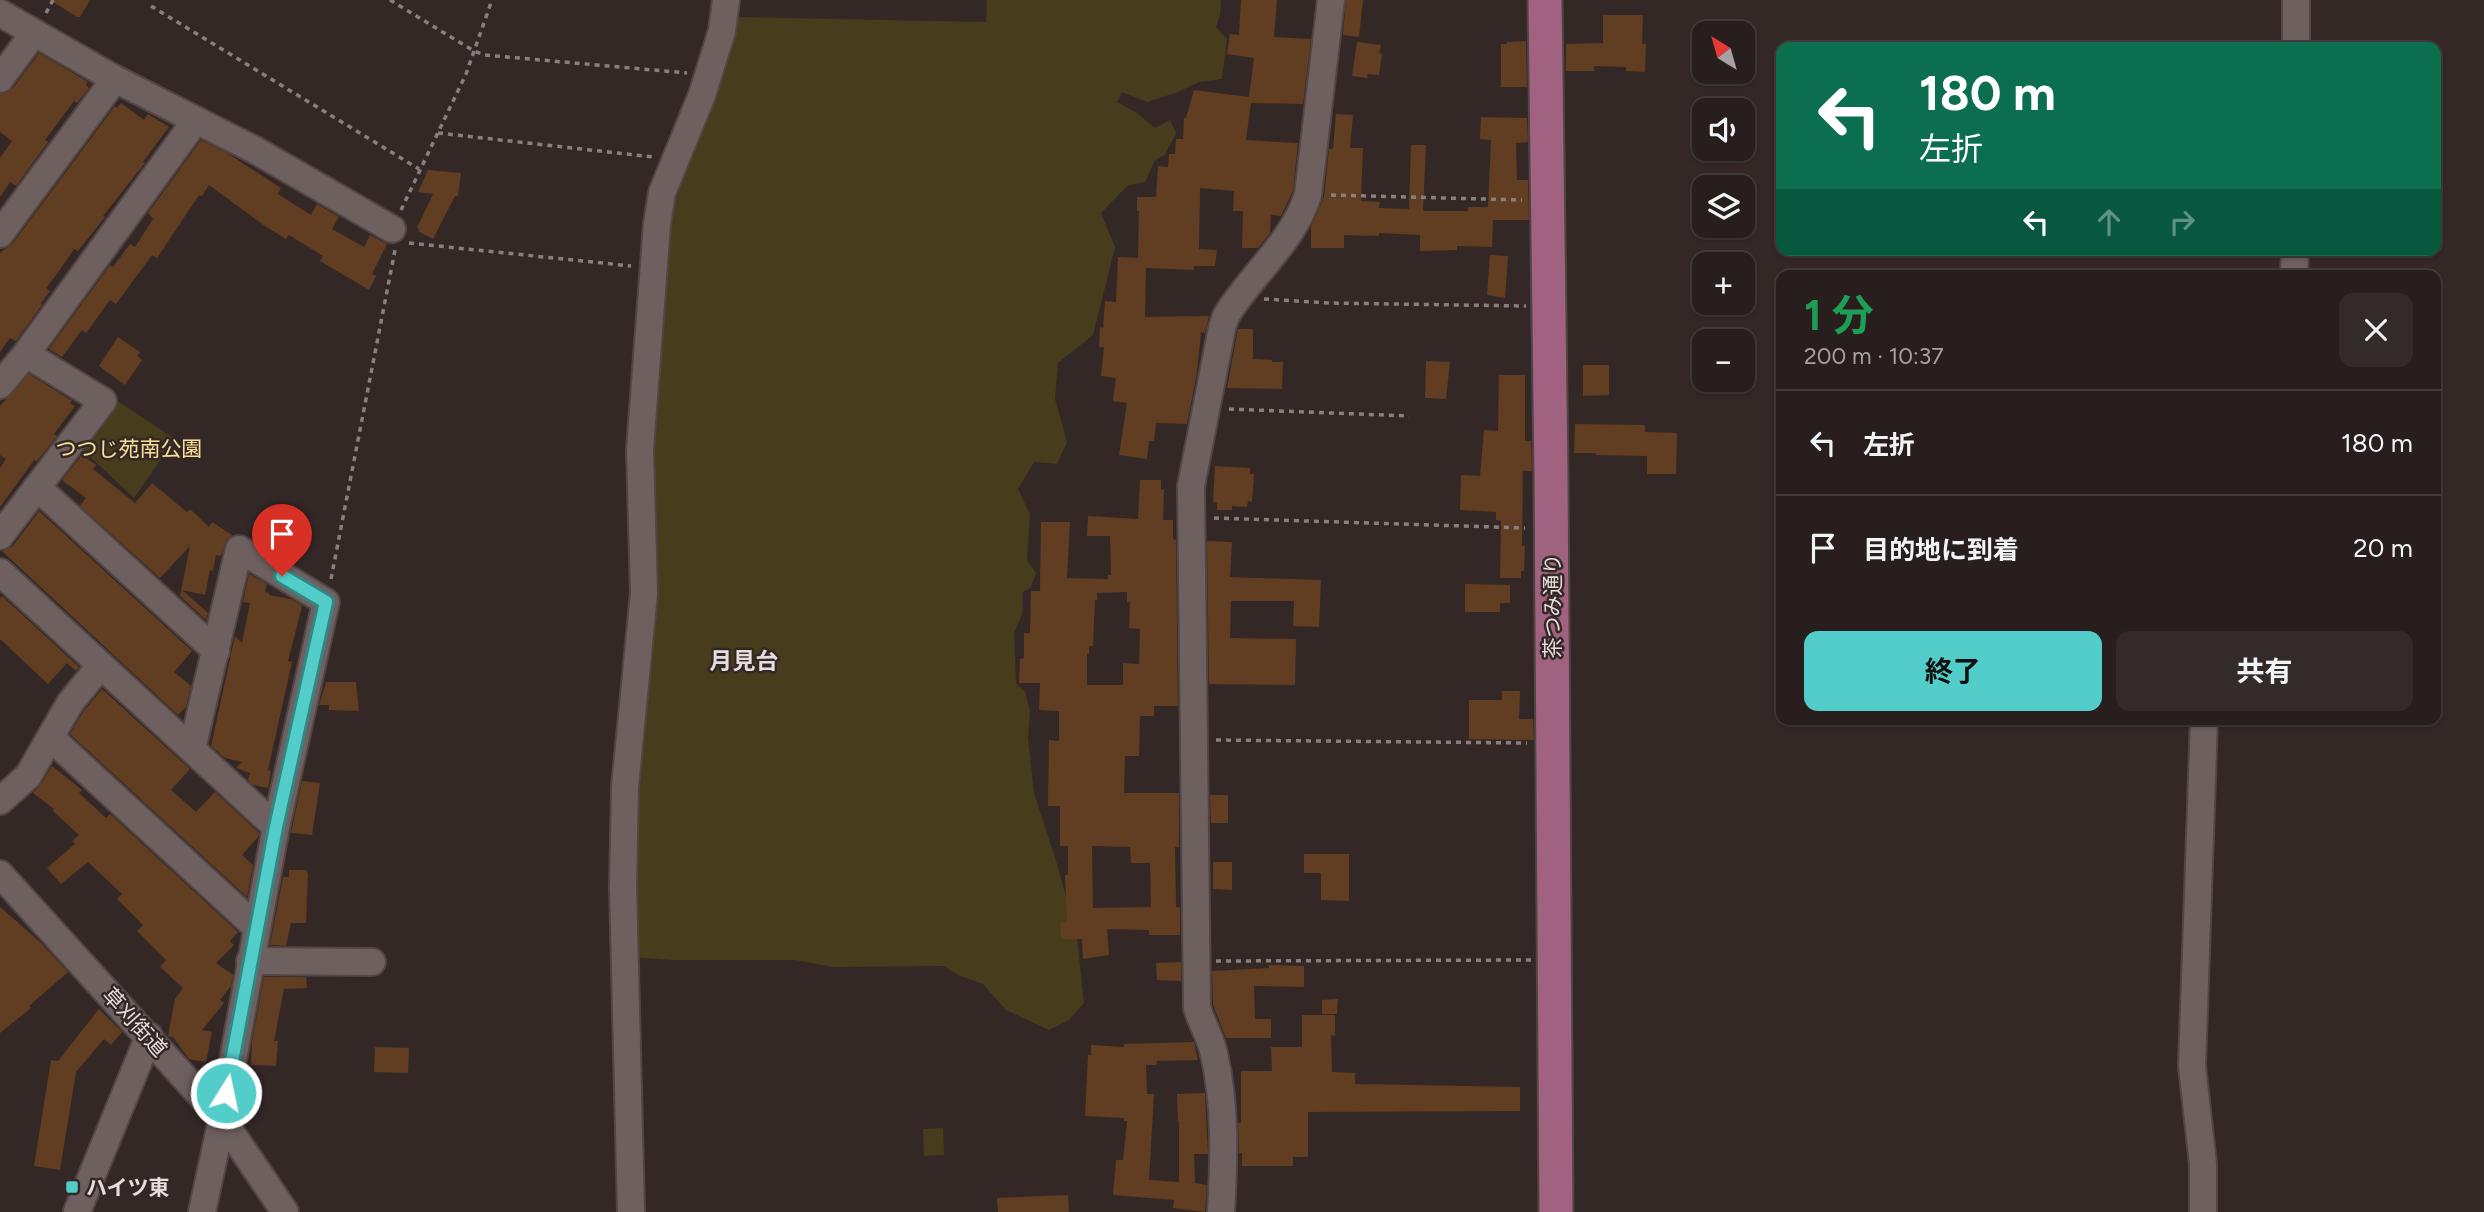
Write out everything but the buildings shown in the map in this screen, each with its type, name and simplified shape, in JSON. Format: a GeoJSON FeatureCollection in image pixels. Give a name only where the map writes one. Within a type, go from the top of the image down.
{"type":"FeatureCollection","features":[{"type":"Feature","properties":{"kind":"main road","name":"茶つみ通り"},"geometry":{"type":"LineString","coordinates":[[1545,0],[1552,528],[1556,1212]]}},
{"type":"Feature","properties":{"kind":"street"},"geometry":{"type":"LineString","coordinates":[[631,1212],[623,887],[625,787],[644,593],[640,450],[657,224],[662,193],[709,75],[722,31],[726,0]]}},
{"type":"Feature","properties":{"kind":"street"},"geometry":{"type":"LineString","coordinates":[[1221,1212],[1224,1150],[1222,1117],[1215,1055],[1198,1008],[1191,486],[1226,316],[1291,230],[1308,195],[1331,0]]}},
{"type":"Feature","properties":{"kind":"street"},"geometry":{"type":"LineString","coordinates":[[2296,42],[2297,0]]}},
{"type":"Feature","properties":{"kind":"street"},"geometry":{"type":"LineString","coordinates":[[0,13],[115,79],[255,150],[392,229]]}},
{"type":"Feature","properties":{"kind":"street"},"geometry":{"type":"LineString","coordinates":[[0,79],[34,33]]}},
{"type":"Feature","properties":{"kind":"street"},"geometry":{"type":"LineString","coordinates":[[0,234],[115,79]]}},
{"type":"Feature","properties":{"kind":"street"},"geometry":{"type":"LineString","coordinates":[[0,385],[26,354],[196,120]]}},
{"type":"Feature","properties":{"kind":"street"},"geometry":{"type":"LineString","coordinates":[[0,536],[103,401],[26,354]]}},
{"type":"Feature","properties":{"kind":"street"},"geometry":{"type":"LineString","coordinates":[[37,487],[216,652]]}},
{"type":"Feature","properties":{"kind":"street"},"geometry":{"type":"LineString","coordinates":[[192,749],[239,549],[326,602],[276,827],[202,1212]]}},
{"type":"Feature","properties":{"kind":"street"},"geometry":{"type":"LineString","coordinates":[[0,572],[276,827]]}},
{"type":"Feature","properties":{"kind":"street"},"geometry":{"type":"LineString","coordinates":[[0,801],[28,776],[70,703],[101,665]]}},
{"type":"Feature","properties":{"kind":"street"},"geometry":{"type":"LineString","coordinates":[[2203,1212],[2203,1164],[2192,1066],[2204,725]]}},
{"type":"Feature","properties":{"kind":"street"},"geometry":{"type":"LineString","coordinates":[[51,738],[256,927]]}},
{"type":"Feature","properties":{"kind":"street","name":"草刈街道"},"geometry":{"type":"LineString","coordinates":[[0,874],[222,1119],[285,1212]]}},
{"type":"Feature","properties":{"kind":"street"},"geometry":{"type":"LineString","coordinates":[[250,961],[372,962]]}},
{"type":"Feature","properties":{"kind":"street"},"geometry":{"type":"LineString","coordinates":[[77,1212],[149,1036]]}},
{"type":"Feature","properties":{"kind":"path"},"geometry":{"type":"LineString","coordinates":[[390,0],[485,55],[709,75]]}},
{"type":"Feature","properties":{"kind":"path"},"geometry":{"type":"LineString","coordinates":[[392,229],[452,105],[492,0]]}},
{"type":"Feature","properties":{"kind":"path"},"geometry":{"type":"LineString","coordinates":[[151,6],[419,169]]}},
{"type":"Feature","properties":{"kind":"path"},"geometry":{"type":"LineString","coordinates":[[437,133],[676,160]]}},
{"type":"Feature","properties":{"kind":"path"},"geometry":{"type":"LineString","coordinates":[[1308,195],[1548,201]]}},
{"type":"Feature","properties":{"kind":"path"},"geometry":{"type":"LineString","coordinates":[[326,602],[397,241],[654,269]]}},
{"type":"Feature","properties":{"kind":"path"},"geometry":{"type":"LineString","coordinates":[[1238,299],[1549,307]]}},
{"type":"Feature","properties":{"kind":"path"},"geometry":{"type":"LineString","coordinates":[[1206,408],[1409,416]]}},
{"type":"Feature","properties":{"kind":"path"},"geometry":{"type":"LineString","coordinates":[[1191,518],[1552,528]]}},
{"type":"Feature","properties":{"kind":"path"},"geometry":{"type":"LineString","coordinates":[[1193,740],[1553,744]]}},
{"type":"Feature","properties":{"kind":"path"},"geometry":{"type":"LineString","coordinates":[[1197,961],[1554,960]]}},
{"type":"Feature","properties":{"kind":"green space"},"geometry":{"type":"Polygon","coordinates":[[[987,0],[1221,0],[1216,27],[1227,39],[1222,79],[1199,82],[1147,102],[1122,92],[1117,102],[1137,113],[1155,128],[1170,120],[1176,133],[1165,155],[1155,160],[1145,182],[1128,185],[1101,213],[1115,247],[1093,335],[1058,363],[1055,399],[1067,442],[1057,464],[1034,462],[1018,489],[1030,514],[1027,560],[1036,573],[1031,587],[1023,592],[1022,614],[1014,634],[1016,683],[1025,692],[1030,711],[1028,738],[1034,793],[1077,938],[1084,1003],[1069,1020],[1049,1030],[1006,1010],[983,984],[958,975],[944,966],[833,967],[795,960],[672,960],[631,957],[647,450],[668,197],[733,17],[986,22],[987,0]]]}},
{"type":"Feature","properties":{"kind":"green space","name":"つつじ苑南公園"},"geometry":{"type":"Polygon","coordinates":[[[116,400],[175,439],[134,498],[79,446],[116,400]]]}},
{"type":"Feature","properties":{"kind":"green space"},"geometry":{"type":"Polygon","coordinates":[[[943,1128],[944,1155],[924,1156],[923,1129],[943,1128]]]}},
{"type":"Feature","properties":{"kind":"place","name":"ハイツ東"},"geometry":{"type":"Point","coordinates":[72,1187]}},
{"type":"Feature","properties":{"kind":"district","name":"月見台"},"geometry":{"type":"Point","coordinates":[744,661]}},
{"type":"Feature","properties":{"kind":"route"},"geometry":{"type":"LineString","coordinates":[[226,1093],[276,827],[326,602],[282,576]]}}]}
